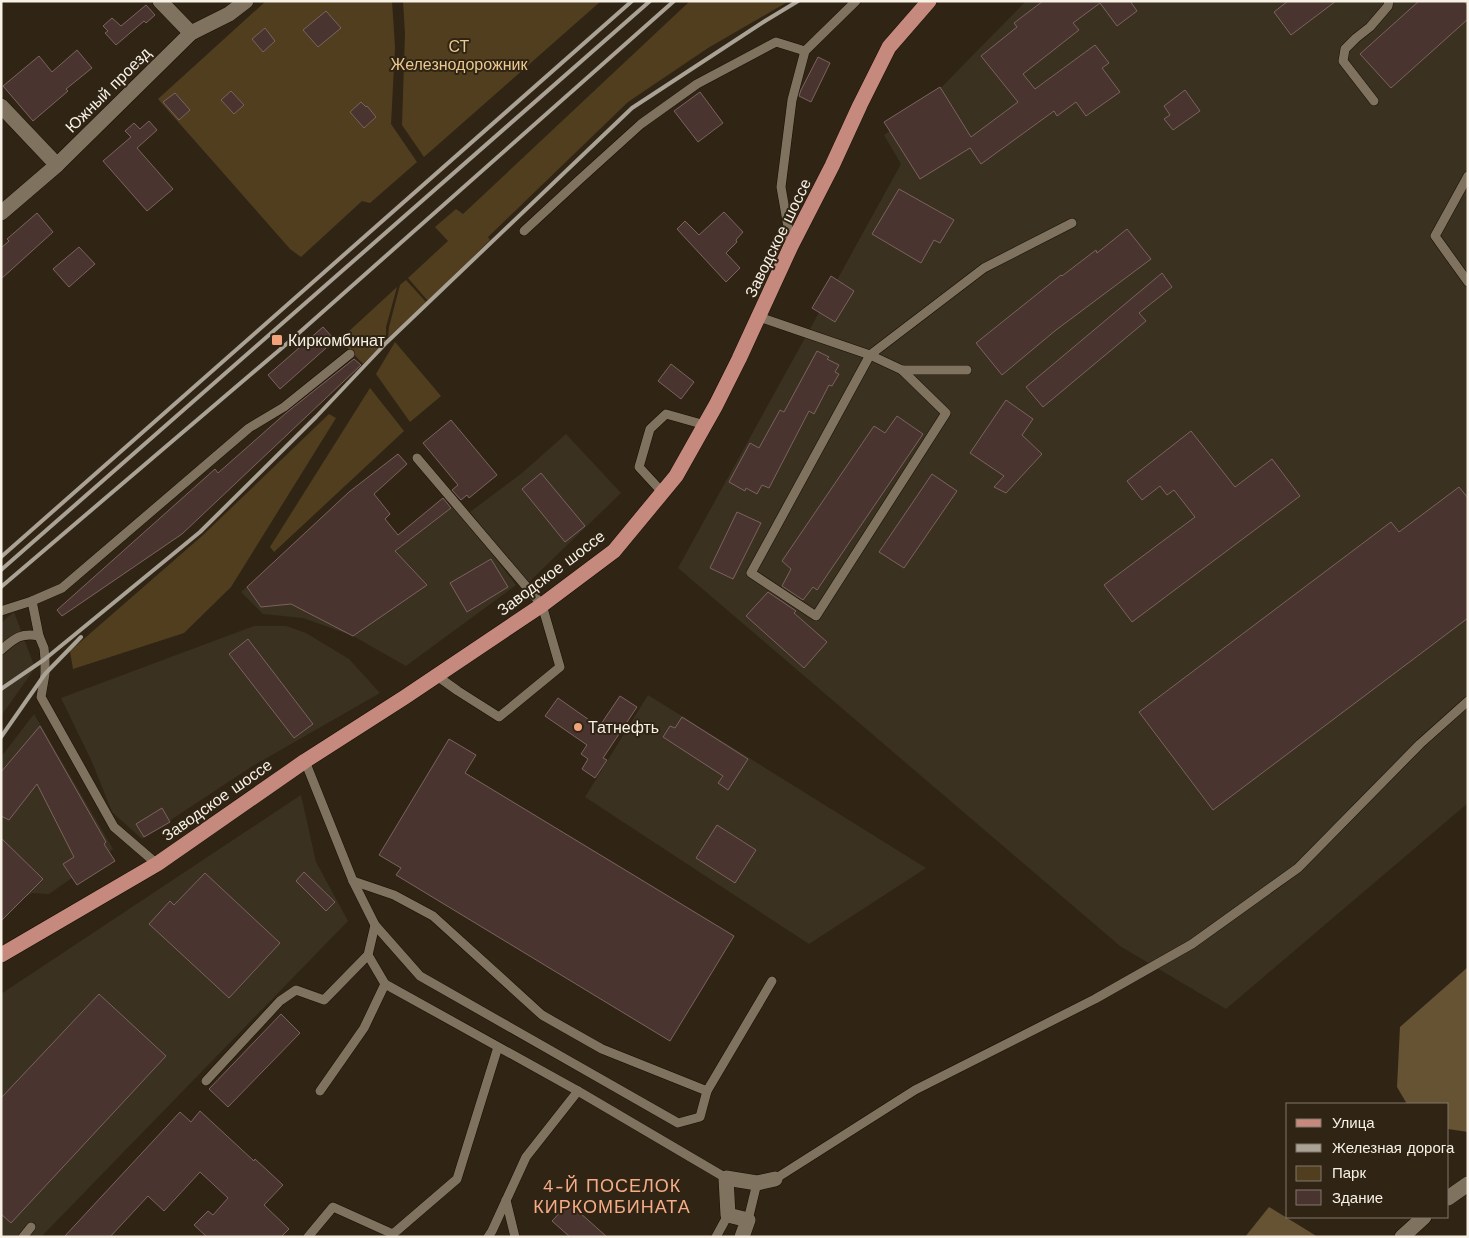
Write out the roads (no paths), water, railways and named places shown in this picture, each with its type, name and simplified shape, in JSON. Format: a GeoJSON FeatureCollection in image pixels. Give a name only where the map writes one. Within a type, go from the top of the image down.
{"type":"FeatureCollection","features":[{"type":"Feature","properties":{"kind":"main road","name":"Заводское шоссе"},"geometry":{"type":"LineString","coordinates":[[1,955],[156,864],[305,761],[437,676],[542,605],[614,551],[676,476],[740,359],[791,246],[889,47],[929,1]]}},
{"type":"Feature","properties":{"kind":"street"},"geometry":{"type":"LineString","coordinates":[[160,1],[191,33]]}},
{"type":"Feature","properties":{"kind":"street","name":"Южный проезд"},"geometry":{"type":"LineString","coordinates":[[1,213],[56,165],[191,33],[229,14],[246,1]]}},
{"type":"Feature","properties":{"kind":"street"},"geometry":{"type":"LineString","coordinates":[[1,106],[56,165]]}},
{"type":"Feature","properties":{"kind":"street"},"geometry":{"type":"LineString","coordinates":[[742,1237],[748,1220],[728,1215],[726,1178],[757,1182],[775,1179]]}},
{"type":"Feature","properties":{"kind":"street"},"geometry":{"type":"LineString","coordinates":[[1449,1197],[1468,1184]]}},
{"type":"Feature","properties":{"kind":"street"},"geometry":{"type":"LineString","coordinates":[[1407,1236],[1423,1218]]}},
{"type":"Feature","properties":{"kind":"lane"},"geometry":{"type":"LineString","coordinates":[[791,246],[781,186],[792,100],[805,51],[856,1]]}},
{"type":"Feature","properties":{"kind":"lane"},"geometry":{"type":"LineString","coordinates":[[1374,101],[1343,61],[1345,49],[1370,27],[1390,1]]}},
{"type":"Feature","properties":{"kind":"lane"},"geometry":{"type":"LineString","coordinates":[[524,231],[641,124],[697,84],[776,42],[805,51]]}},
{"type":"Feature","properties":{"kind":"lane"},"geometry":{"type":"LineString","coordinates":[[1468,176],[1435,236],[1468,282]]}},
{"type":"Feature","properties":{"kind":"lane"},"geometry":{"type":"LineString","coordinates":[[759,317],[870,355],[902,370],[946,413],[816,616],[751,572],[870,355],[984,268],[1072,223]]}},
{"type":"Feature","properties":{"kind":"lane"},"geometry":{"type":"LineString","coordinates":[[1,611],[32,601],[62,588],[249,428],[284,407],[350,354]]}},
{"type":"Feature","properties":{"kind":"lane"},"geometry":{"type":"LineString","coordinates":[[902,370],[967,370]]}},
{"type":"Feature","properties":{"kind":"lane"},"geometry":{"type":"LineString","coordinates":[[662,492],[635,464],[650,429],[666,414],[704,425]]}},
{"type":"Feature","properties":{"kind":"lane"},"geometry":{"type":"LineString","coordinates":[[417,458],[542,605],[560,666],[499,717],[437,676]]}},
{"type":"Feature","properties":{"kind":"lane"},"geometry":{"type":"LineString","coordinates":[[32,601],[39,636],[44,648],[45,674],[41,697],[114,826],[156,864]]}},
{"type":"Feature","properties":{"kind":"lane"},"geometry":{"type":"LineString","coordinates":[[1,650],[17,637],[31,634],[39,636]]}},
{"type":"Feature","properties":{"kind":"lane"},"geometry":{"type":"LineString","coordinates":[[775,1179],[915,1090],[1096,999],[1192,944],[1298,868],[1420,744],[1468,701]]}},
{"type":"Feature","properties":{"kind":"lane"},"geometry":{"type":"LineString","coordinates":[[305,761],[352,882],[375,925],[420,976],[678,1124],[700,1117],[708,1091],[772,981]]}},
{"type":"Feature","properties":{"kind":"lane"},"geometry":{"type":"LineString","coordinates":[[352,882],[394,895],[433,916],[542,1016],[602,1048],[708,1091]]}},
{"type":"Feature","properties":{"kind":"lane"},"geometry":{"type":"LineString","coordinates":[[206,1081],[280,1001],[296,990],[324,1000],[368,956],[375,925]]}},
{"type":"Feature","properties":{"kind":"lane"},"geometry":{"type":"LineString","coordinates":[[368,956],[385,984],[578,1091],[726,1178]]}},
{"type":"Feature","properties":{"kind":"lane"},"geometry":{"type":"LineString","coordinates":[[320,1091],[364,1028],[385,984]]}},
{"type":"Feature","properties":{"kind":"lane"},"geometry":{"type":"LineString","coordinates":[[308,1237],[334,1208],[393,1234],[457,1179],[498,1047]]}},
{"type":"Feature","properties":{"kind":"lane"},"geometry":{"type":"LineString","coordinates":[[488,1237],[526,1157],[578,1091]]}},
{"type":"Feature","properties":{"kind":"lane"},"geometry":{"type":"LineString","coordinates":[[748,1220],[757,1182]]}},
{"type":"Feature","properties":{"kind":"lane"},"geometry":{"type":"LineString","coordinates":[[506,1200],[515,1237]]}},
{"type":"Feature","properties":{"kind":"lane"},"geometry":{"type":"LineString","coordinates":[[716,1237],[728,1215]]}},
{"type":"Feature","properties":{"kind":"lane"},"geometry":{"type":"LineString","coordinates":[[23,1237],[31,1227]]}},
{"type":"Feature","properties":{"kind":"railway"},"geometry":{"type":"LineString","coordinates":[[1,557],[632,1]]}},
{"type":"Feature","properties":{"kind":"railway"},"geometry":{"type":"LineString","coordinates":[[1,570],[650,1]]}},
{"type":"Feature","properties":{"kind":"railway"},"geometry":{"type":"LineString","coordinates":[[1,587],[283,347],[674,1]]}},
{"type":"Feature","properties":{"kind":"railway"},"geometry":{"type":"LineString","coordinates":[[1,689],[45,659],[200,532],[316,417],[387,342],[632,108],[798,1]]}},
{"type":"Feature","properties":{"kind":"railway"},"geometry":{"type":"LineString","coordinates":[[1,737],[45,674],[81,637]]}},
{"type":"Feature","properties":{"kind":"place","name":"Киркомбинат"},"geometry":{"type":"Point","coordinates":[277,340]}},
{"type":"Feature","properties":{"kind":"place","name":"Татнефть"},"geometry":{"type":"Point","coordinates":[578,727]}},
{"type":"Feature","properties":{"kind":"district","name":"4-Й ПОСЕЛОК КИРКОМБИНАТА"},"geometry":{"type":"Point","coordinates":[612,1195]}},
{"type":"Feature","properties":{"kind":"park label","name":"СТ Железнодорожник"},"geometry":{"type":"Point","coordinates":[459,55]}}]}
